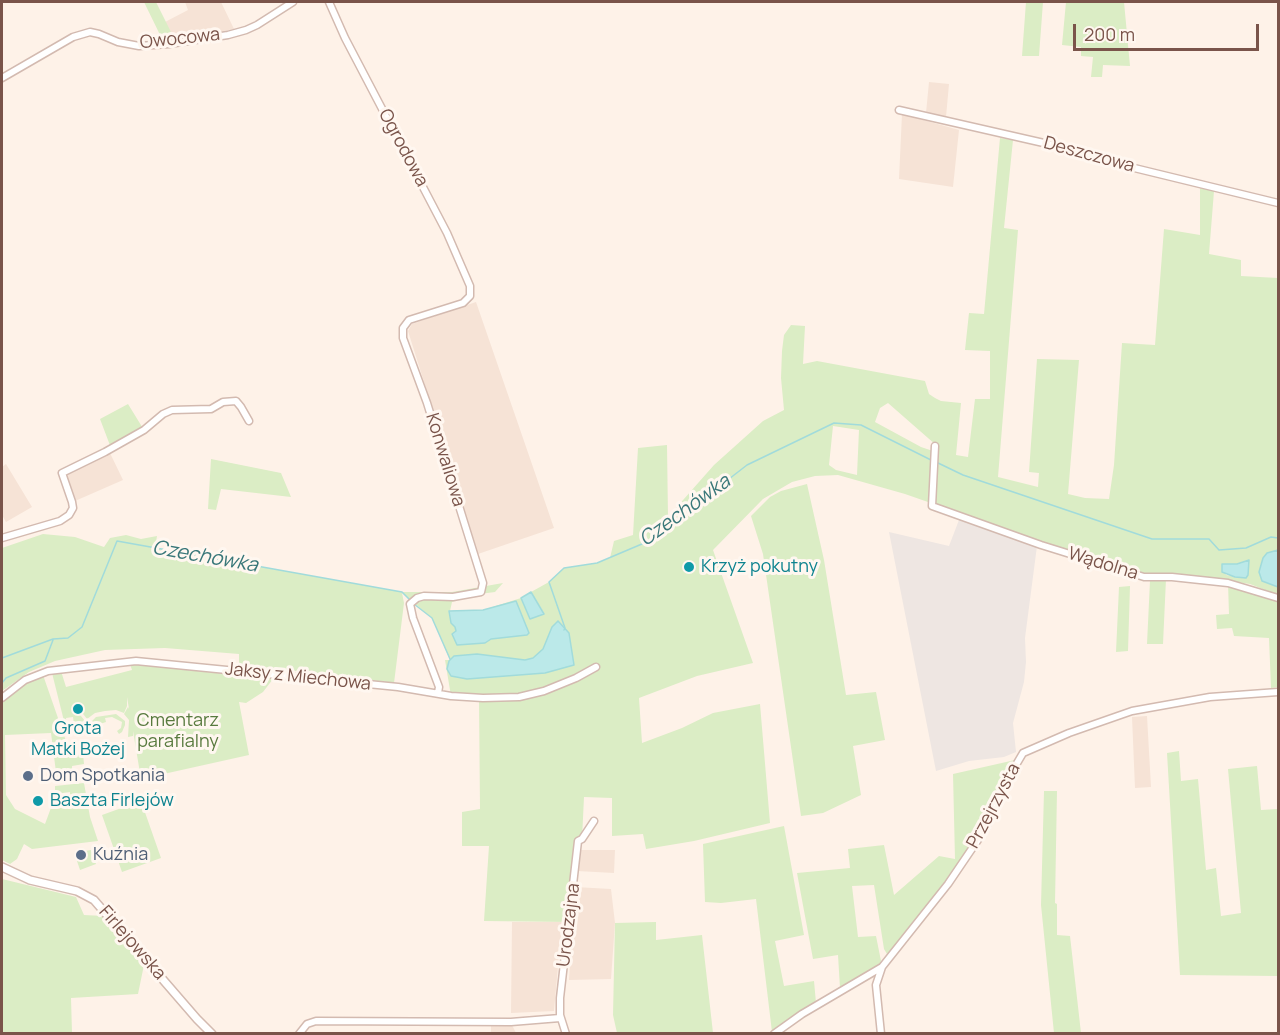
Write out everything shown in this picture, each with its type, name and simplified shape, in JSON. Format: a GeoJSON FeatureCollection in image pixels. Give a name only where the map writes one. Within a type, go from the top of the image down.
{"type":"FeatureCollection","features":[{"type":"Feature","properties":{"kind":"street","name":"Owocowa"},"geometry":{"type":"LineString","coordinates":[[2,78],[73,38],[90,32],[99,33],[118,42],[139,46],[169,44],[246,30],[293,2]]}},
{"type":"Feature","properties":{"kind":"street","name":"Ogrodowa"},"geometry":{"type":"LineString","coordinates":[[329,2],[345,38],[447,233],[470,286],[470,296],[463,303],[409,320],[403,328]]}},
{"type":"Feature","properties":{"kind":"street","name":"Deszczowa"},"geometry":{"type":"LineString","coordinates":[[898,110],[1070,148],[1132,168],[1278,203]]}},
{"type":"Feature","properties":{"kind":"street","name":"Konwaliowa"},"geometry":{"type":"LineString","coordinates":[[403,328],[403,338],[427,403],[483,583],[481,592],[453,597],[424,596],[410,604],[439,687],[438,693]]}},
{"type":"Feature","properties":{"kind":"street"},"geometry":{"type":"LineString","coordinates":[[2,538],[60,521],[69,515],[73,508],[62,472],[105,452],[144,430],[163,414],[172,410],[211,409],[223,402],[236,401],[249,421]]}},
{"type":"Feature","properties":{"kind":"street","name":"Wądolna"},"geometry":{"type":"LineString","coordinates":[[934,446],[932,506],[1041,545],[1144,577],[1172,577],[1228,583],[1278,598]]}},
{"type":"Feature","properties":{"kind":"street","name":"Jaksy z Miechowa"},"geometry":{"type":"LineString","coordinates":[[2,698],[25,680],[48,671],[136,661],[398,687],[479,698],[519,697],[556,687],[596,667]]}},
{"type":"Feature","properties":{"kind":"street","name":"Przejrzysta"},"geometry":{"type":"LineString","coordinates":[[774,1034],[802,1014],[882,967],[948,884],[986,828],[1003,788],[1023,753],[1069,733],[1132,711],[1209,697],[1278,692]]}},
{"type":"Feature","properties":{"kind":"street","name":"Urodzajna"},"geometry":{"type":"LineString","coordinates":[[566,1034],[560,1018],[561,988],[578,841],[582,839],[594,821]]}},
{"type":"Feature","properties":{"kind":"street","name":"Firlejowska"},"geometry":{"type":"LineString","coordinates":[[2,867],[30,880],[80,892],[97,902],[212,1034]]}},
{"type":"Feature","properties":{"kind":"street"},"geometry":{"type":"LineString","coordinates":[[881,1034],[876,985],[882,967]]}},
{"type":"Feature","properties":{"kind":"street"},"geometry":{"type":"LineString","coordinates":[[299,1034],[307,1024],[316,1021],[480,1022],[560,1018]]}},
{"type":"Feature","properties":{"kind":"shaded area"},"geometry":{"type":"Polygon","coordinates":[[[185,2],[221,2],[234,29],[175,40],[165,22],[188,10],[185,2]]]}},
{"type":"Feature","properties":{"kind":"shaded area"},"geometry":{"type":"Polygon","coordinates":[[[929,82],[949,84],[946,117],[926,113],[929,82]]]}},
{"type":"Feature","properties":{"kind":"shaded area"},"geometry":{"type":"Polygon","coordinates":[[[902,114],[959,130],[953,187],[899,179],[902,114]]]}},
{"type":"Feature","properties":{"kind":"shaded area"},"geometry":{"type":"Polygon","coordinates":[[[476,302],[554,528],[478,554],[408,331],[412,324],[476,302]]]}},
{"type":"Feature","properties":{"kind":"shaded area"},"geometry":{"type":"Polygon","coordinates":[[[110,453],[123,480],[75,501],[65,476],[68,471],[110,453]]]}},
{"type":"Feature","properties":{"kind":"shaded area"},"geometry":{"type":"Polygon","coordinates":[[[6,464],[32,507],[6,522],[2,515],[2,467],[6,464]]]}},
{"type":"Feature","properties":{"kind":"shaded area"},"geometry":{"type":"Polygon","coordinates":[[[959,520],[1037,546],[1025,638],[1024,682],[1013,723],[1016,752],[1004,757],[969,761],[936,771],[889,532],[949,546],[959,520]]]}},
{"type":"Feature","properties":{"kind":"shaded area"},"geometry":{"type":"Polygon","coordinates":[[[1147,716],[1151,787],[1135,788],[1132,717],[1147,716]]]}},
{"type":"Feature","properties":{"kind":"shaded area"},"geometry":{"type":"Polygon","coordinates":[[[581,850],[615,850],[614,873],[577,871],[581,850]]]}},
{"type":"Feature","properties":{"kind":"shaded area"},"geometry":{"type":"Polygon","coordinates":[[[575,887],[611,889],[615,923],[611,979],[569,980],[575,887]]]}},
{"type":"Feature","properties":{"kind":"shaded area"},"geometry":{"type":"Polygon","coordinates":[[[512,922],[562,922],[554,1011],[511,1013],[512,922]]]}},
{"type":"Feature","properties":{"kind":"shaded area"},"geometry":{"type":"Polygon","coordinates":[[[511,1023],[516,1033],[491,1033],[491,1024],[511,1023]]]}},
{"type":"Feature","properties":{"kind":"green space"},"geometry":{"type":"Polygon","coordinates":[[[144,2],[156,2],[175,40],[163,41],[144,2]]]}},
{"type":"Feature","properties":{"kind":"green space"},"geometry":{"type":"Polygon","coordinates":[[[1026,2],[1043,2],[1039,56],[1022,56],[1026,2]]]}},
{"type":"Feature","properties":{"kind":"green space"},"geometry":{"type":"Polygon","coordinates":[[[1066,2],[1124,2],[1130,66],[1103,65],[1102,77],[1091,77],[1093,57],[1081,56],[1081,47],[1062,45],[1066,2]]]}},
{"type":"Feature","properties":{"kind":"green space"},"geometry":{"type":"Polygon","coordinates":[[[1000,138],[1013,140],[1004,228],[1018,230],[998,477],[1038,487],[1039,473],[1029,472],[1037,359],[1079,360],[1068,494],[1085,498],[1109,499],[1114,465],[1122,343],[1155,345],[1164,229],[1200,235],[1200,188],[1214,191],[1209,254],[1241,260],[1241,276],[1278,278],[1278,595],[1250,584],[1171,573],[1141,574],[1117,568],[905,494],[838,475],[815,476],[792,482],[763,499],[713,550],[753,663],[697,676],[639,698],[642,743],[713,713],[760,704],[770,823],[694,841],[646,849],[643,834],[612,836],[612,798],[584,797],[582,839],[570,922],[484,921],[489,846],[462,846],[462,812],[480,809],[479,698],[451,696],[445,660],[450,660],[432,618],[402,593],[404,603],[394,683],[239,664],[239,654],[165,648],[105,650],[55,661],[29,672],[2,691],[2,548],[43,534],[75,537],[104,547],[110,538],[126,535],[141,539],[157,536],[155,548],[402,592],[452,592],[503,583],[495,592],[472,595],[452,602],[450,611],[483,610],[521,598],[530,619],[544,613],[531,592],[549,582],[564,568],[597,563],[610,558],[614,541],[633,535],[638,448],[667,445],[668,517],[714,465],[763,421],[784,410],[781,378],[782,351],[784,335],[791,325],[805,326],[803,364],[817,361],[925,381],[929,394],[935,398],[941,401],[961,403],[956,455],[968,457],[975,399],[990,399],[990,351],[965,350],[969,313],[984,314],[1000,138]],[[888,403],[880,408],[875,422],[921,447],[936,452],[936,445],[888,403]],[[833,426],[829,465],[836,470],[857,475],[859,430],[833,426]],[[1248,560],[1237,564],[1222,564],[1226,575],[1246,578],[1248,560]]]}},
{"type":"Feature","properties":{"kind":"green space"},"geometry":{"type":"Polygon","coordinates":[[[128,404],[144,430],[111,448],[100,419],[128,404]]]}},
{"type":"Feature","properties":{"kind":"green space"},"geometry":{"type":"Polygon","coordinates":[[[211,459],[281,473],[291,497],[221,489],[216,510],[208,509],[211,459]]]}},
{"type":"Feature","properties":{"kind":"green space"},"geometry":{"type":"Polygon","coordinates":[[[807,484],[824,560],[846,695],[876,692],[885,740],[853,746],[861,795],[823,813],[801,816],[763,554],[751,516],[770,497],[781,491],[807,484]]]}},
{"type":"Feature","properties":{"kind":"green space"},"geometry":{"type":"Polygon","coordinates":[[[1166,579],[1163,644],[1147,644],[1150,581],[1166,579]]]}},
{"type":"Feature","properties":{"kind":"green space"},"geometry":{"type":"Polygon","coordinates":[[[1228,583],[1278,598],[1278,687],[1271,688],[1269,638],[1234,636],[1232,628],[1217,629],[1216,615],[1229,614],[1228,583]]]}},
{"type":"Feature","properties":{"kind":"green space"},"geometry":{"type":"Polygon","coordinates":[[[1130,586],[1128,651],[1116,652],[1119,587],[1130,586]]]}},
{"type":"Feature","properties":{"kind":"green space","name":"Cmentarz parafialny"},"geometry":{"type":"Polygon","coordinates":[[[130,664],[273,679],[263,692],[246,703],[239,702],[249,755],[141,779],[133,731],[133,736],[128,737],[129,720],[124,714],[128,707],[129,709],[127,697],[124,713],[116,710],[105,711],[95,713],[87,719],[80,707],[76,708],[85,721],[83,731],[75,732],[73,717],[66,718],[67,727],[52,673],[61,671],[66,687],[132,670],[130,664]]]}},
{"type":"Feature","properties":{"kind":"green space"},"geometry":{"type":"Polygon","coordinates":[[[43,675],[66,741],[69,742],[70,756],[83,754],[84,764],[72,766],[69,778],[60,782],[57,780],[51,733],[5,735],[6,795],[15,809],[45,824],[55,797],[70,795],[70,792],[55,794],[55,786],[84,783],[90,817],[98,841],[32,849],[24,844],[17,859],[10,864],[2,860],[2,702],[18,688],[43,675]]]}},
{"type":"Feature","properties":{"kind":"green space"},"geometry":{"type":"Polygon","coordinates":[[[116,714],[125,721],[122,732],[119,734],[117,731],[121,728],[122,722],[112,717],[105,718],[106,722],[100,724],[98,722],[98,728],[88,731],[91,722],[96,717],[116,714]]]}},
{"type":"Feature","properties":{"kind":"green space"},"geometry":{"type":"Polygon","coordinates":[[[1179,751],[1181,781],[1198,779],[1206,870],[1216,868],[1221,916],[1241,913],[1228,769],[1257,766],[1261,810],[1278,809],[1278,976],[1180,975],[1167,753],[1179,751]]]}},
{"type":"Feature","properties":{"kind":"green space"},"geometry":{"type":"Polygon","coordinates":[[[1015,760],[982,828],[945,883],[897,945],[887,954],[884,949],[874,885],[852,886],[858,937],[876,936],[881,961],[879,967],[840,988],[838,955],[813,959],[797,873],[850,868],[848,849],[884,845],[894,895],[939,856],[955,859],[953,774],[1015,760]]]}},
{"type":"Feature","properties":{"kind":"green space"},"geometry":{"type":"Polygon","coordinates":[[[1044,791],[1057,791],[1055,903],[1057,904],[1057,935],[1070,936],[1081,1033],[1054,1033],[1041,905],[1044,791]]]}},
{"type":"Feature","properties":{"kind":"green space"},"geometry":{"type":"Polygon","coordinates":[[[141,801],[161,858],[122,872],[102,815],[141,801]]]}},
{"type":"Feature","properties":{"kind":"green space"},"geometry":{"type":"Polygon","coordinates":[[[784,826],[804,935],[775,941],[784,986],[814,981],[816,1003],[772,1032],[756,899],[721,903],[705,902],[703,844],[784,826]]]}},
{"type":"Feature","properties":{"kind":"green space"},"geometry":{"type":"Polygon","coordinates":[[[91,850],[96,864],[80,870],[77,861],[87,858],[85,851],[91,850]]]}},
{"type":"Feature","properties":{"kind":"green space"},"geometry":{"type":"Polygon","coordinates":[[[2,879],[76,897],[84,915],[104,916],[145,960],[138,994],[71,998],[72,1033],[2,1033],[2,879]]]}},
{"type":"Feature","properties":{"kind":"green space"},"geometry":{"type":"Polygon","coordinates":[[[656,922],[656,940],[702,935],[713,1033],[617,1033],[613,1015],[615,923],[656,922]]]}},
{"type":"Feature","properties":{"kind":"water"},"geometry":{"type":"Polygon","coordinates":[[[1278,550],[1278,587],[1262,581],[1259,572],[1267,553],[1278,550]]]}},
{"type":"Feature","properties":{"kind":"water"},"geometry":{"type":"Polygon","coordinates":[[[1249,560],[1246,578],[1222,572],[1222,564],[1237,564],[1249,560]]]}},
{"type":"Feature","properties":{"kind":"water"},"geometry":{"type":"Polygon","coordinates":[[[531,592],[544,614],[530,619],[521,598],[531,592]]]}},
{"type":"Feature","properties":{"kind":"water"},"geometry":{"type":"Polygon","coordinates":[[[516,601],[529,633],[527,635],[491,639],[485,643],[457,645],[452,634],[456,631],[451,623],[449,611],[483,610],[516,601]]]}},
{"type":"Feature","properties":{"kind":"water"},"geometry":{"type":"Polygon","coordinates":[[[558,621],[569,633],[574,665],[545,673],[467,679],[451,676],[447,669],[449,661],[454,656],[477,654],[525,660],[533,658],[543,649],[552,627],[558,621]]]}},
{"type":"Feature","properties":{"kind":"waterway","name":"Czechówka"},"geometry":{"type":"LineString","coordinates":[[564,630],[549,582],[564,568],[597,563],[649,541],[747,465],[834,423],[861,425],[931,460]]}},
{"type":"Feature","properties":{"kind":"waterway","name":"Czechówka"},"geometry":{"type":"LineString","coordinates":[[936,462],[963,475],[1152,539],[1209,539],[1219,550],[1246,548],[1271,537],[1278,538]]}},
{"type":"Feature","properties":{"kind":"waterway","name":"Czechówka"},"geometry":{"type":"LineString","coordinates":[[2,658],[53,639],[68,638],[82,627],[117,541],[402,592],[411,601]]}},
{"type":"Feature","properties":{"kind":"waterway","name":"Czechówka"},"geometry":{"type":"LineString","coordinates":[[414,604],[432,618],[450,659]]}},
{"type":"Feature","properties":{"kind":"waterway"},"geometry":{"type":"LineString","coordinates":[[2,683],[6,678],[45,661],[53,640]]}},
{"type":"Feature","properties":{"kind":"place","name":"Krzyż pokutny"},"geometry":{"type":"Point","coordinates":[689,567]}},
{"type":"Feature","properties":{"kind":"place","name":"Grota Matki Bożej"},"geometry":{"type":"Point","coordinates":[78,709]}},
{"type":"Feature","properties":{"kind":"place","name":"Dom Spotkania"},"geometry":{"type":"Point","coordinates":[28,776]}},
{"type":"Feature","properties":{"kind":"place","name":"Baszta Firlejów"},"geometry":{"type":"Point","coordinates":[38,801]}},
{"type":"Feature","properties":{"kind":"place","name":"Kuźnia"},"geometry":{"type":"Point","coordinates":[81,855]}}]}
